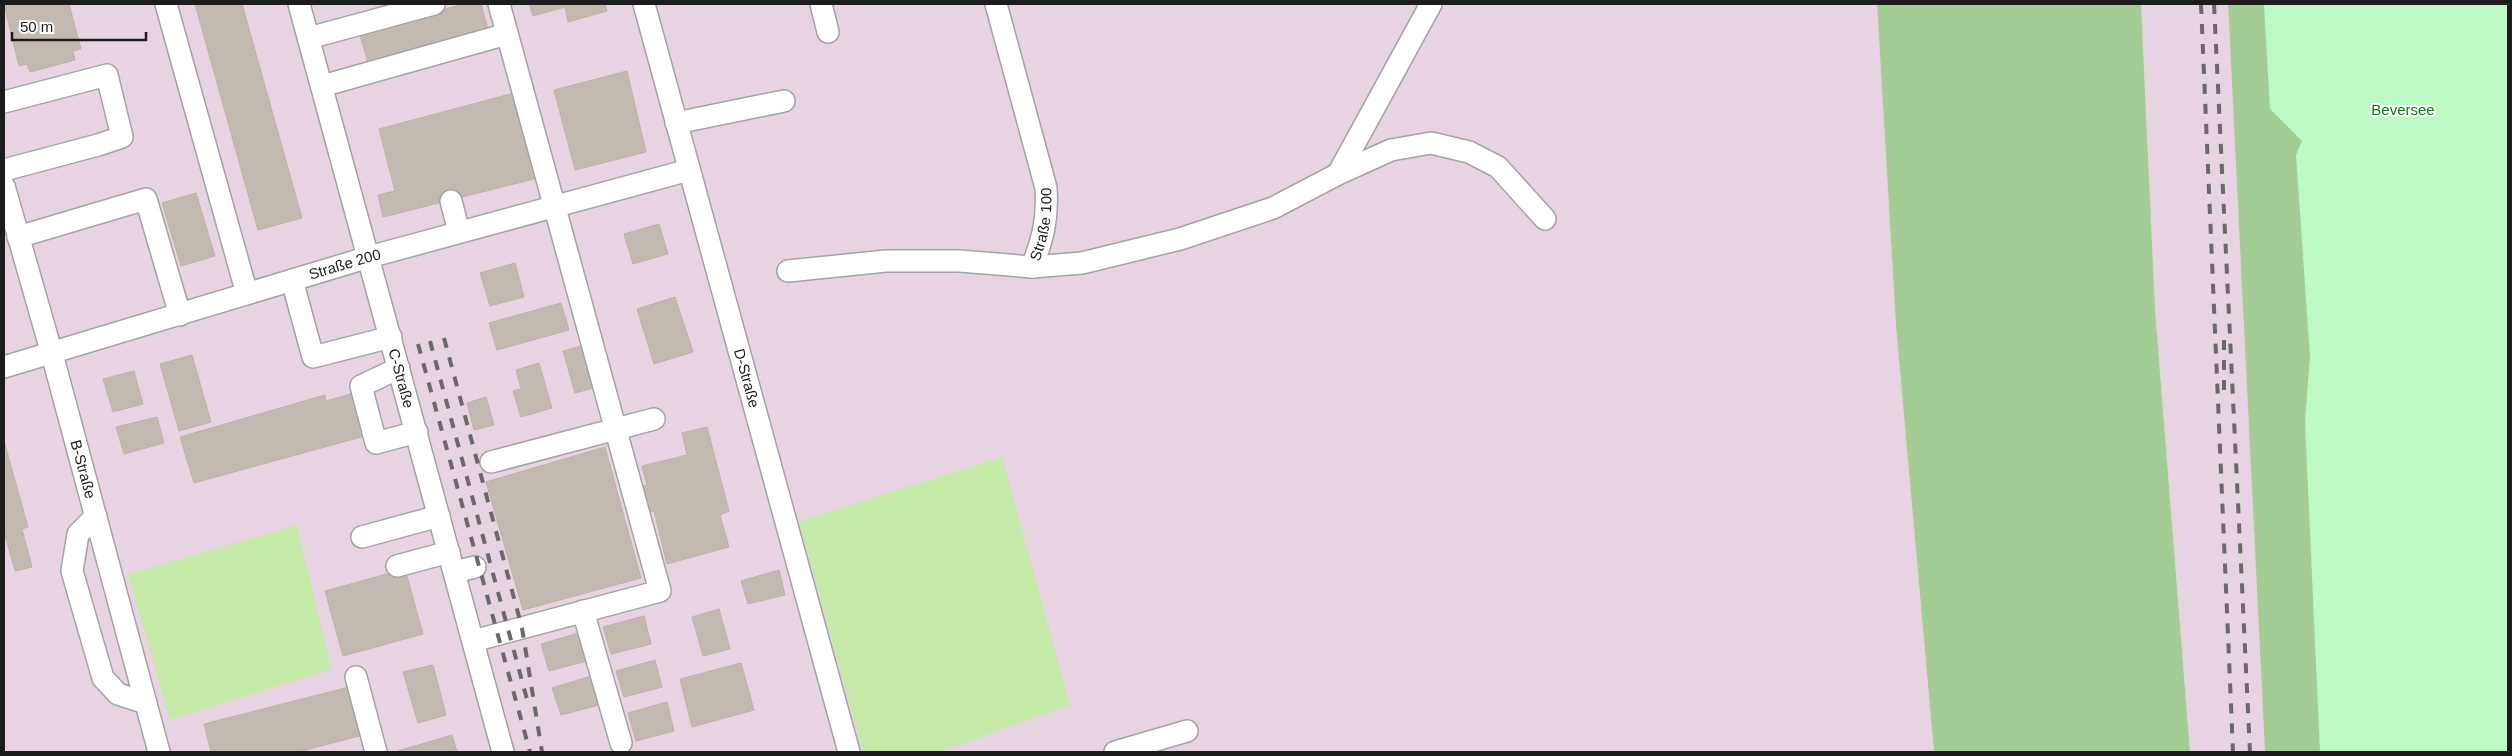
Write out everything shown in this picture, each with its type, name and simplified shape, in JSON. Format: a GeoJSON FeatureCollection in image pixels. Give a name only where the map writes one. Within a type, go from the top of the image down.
{"type":"FeatureCollection","features":[{"type":"Feature","properties":{"kind":"lane"},"geometry":{"type":"LineString","coordinates":[[166,4],[248,294]]}},
{"type":"Feature","properties":{"kind":"lane","name":"C-Straße"},"geometry":{"type":"LineString","coordinates":[[299,4],[503,752]]}},
{"type":"Feature","properties":{"kind":"lane"},"geometry":{"type":"LineString","coordinates":[[308,38],[434,4]]}},
{"type":"Feature","properties":{"kind":"lane"},"geometry":{"type":"LineString","coordinates":[[473,641],[660,591],[498,4]]}},
{"type":"Feature","properties":{"kind":"lane","name":"D-Straße"},"geometry":{"type":"LineString","coordinates":[[644,4],[849,752]]}},
{"type":"Feature","properties":{"kind":"lane"},"geometry":{"type":"LineString","coordinates":[[821,4],[828,32]]}},
{"type":"Feature","properties":{"kind":"lane","name":"Straße 100"},"geometry":{"type":"LineString","coordinates":[[788,271],[886,261],[960,261],[1032,267],[1043,239],[1048,212],[1046,188],[996,4]]}},
{"type":"Feature","properties":{"kind":"lane"},"geometry":{"type":"LineString","coordinates":[[1338,174],[1431,4]]}},
{"type":"Feature","properties":{"kind":"lane"},"geometry":{"type":"LineString","coordinates":[[322,86],[507,34]]}},
{"type":"Feature","properties":{"kind":"lane"},"geometry":{"type":"LineString","coordinates":[[4,102],[106,75],[122,137],[4,170]]}},
{"type":"Feature","properties":{"kind":"lane"},"geometry":{"type":"LineString","coordinates":[[676,123],[784,101]]}},
{"type":"Feature","properties":{"kind":"lane"},"geometry":{"type":"LineString","coordinates":[[1032,267],[1082,263],[1180,239],[1273,208],[1338,174],[1391,150],[1431,143],[1468,152],[1498,167],[1545,219]]}},
{"type":"Feature","properties":{"kind":"lane","name":"Straße 200"},"geometry":{"type":"LineString","coordinates":[[4,367],[369,257],[689,170]]}},
{"type":"Feature","properties":{"kind":"lane","name":"B-Straße"},"geometry":{"type":"LineString","coordinates":[[4,186],[52,354],[159,752]]}},
{"type":"Feature","properties":{"kind":"lane"},"geometry":{"type":"LineString","coordinates":[[18,237],[146,199],[180,315]]}},
{"type":"Feature","properties":{"kind":"lane"},"geometry":{"type":"LineString","coordinates":[[451,201],[459,232]]}},
{"type":"Feature","properties":{"kind":"lane"},"geometry":{"type":"LineString","coordinates":[[292,280],[313,357],[391,337]]}},
{"type":"Feature","properties":{"kind":"lane"},"geometry":{"type":"LineString","coordinates":[[399,368],[360,386],[376,443],[417,432]]}},
{"type":"Feature","properties":{"kind":"lane"},"geometry":{"type":"LineString","coordinates":[[491,462],[654,419]]}},
{"type":"Feature","properties":{"kind":"lane"},"geometry":{"type":"LineString","coordinates":[[96,516],[78,534],[72,570],[104,678],[118,694],[146,703]]}},
{"type":"Feature","properties":{"kind":"lane"},"geometry":{"type":"LineString","coordinates":[[362,537],[439,516]]}},
{"type":"Feature","properties":{"kind":"lane"},"geometry":{"type":"LineString","coordinates":[[397,566],[452,562],[475,567]]}},
{"type":"Feature","properties":{"kind":"lane"},"geometry":{"type":"LineString","coordinates":[[583,611],[621,743]]}},
{"type":"Feature","properties":{"kind":"lane"},"geometry":{"type":"LineString","coordinates":[[356,677],[376,752]]}},
{"type":"Feature","properties":{"kind":"lane"},"geometry":{"type":"LineString","coordinates":[[1115,752],[1187,731]]}},
{"type":"Feature","properties":{"kind":"shaded area"},"geometry":{"type":"Polygon","coordinates":[[[4,4],[1877,4],[1896,326],[1934,752],[4,752],[4,4]]]}},
{"type":"Feature","properties":{"kind":"shaded area"},"geometry":{"type":"Polygon","coordinates":[[[2141,4],[2228,4],[2265,752],[2190,752],[2155,309],[2141,4]]]}},
{"type":"Feature","properties":{"kind":"green space"},"geometry":{"type":"Polygon","coordinates":[[[1877,4],[2141,4],[2155,309],[2190,752],[1934,752],[1896,326],[1877,4]]]}},
{"type":"Feature","properties":{"kind":"green space","name":"Beversee"},"geometry":{"type":"Polygon","coordinates":[[[2228,4],[2508,4],[2508,752],[2265,752],[2228,4]]]}},
{"type":"Feature","properties":{"kind":"green space","name":"Beversee"},"geometry":{"type":"Polygon","coordinates":[[[2264,4],[2508,4],[2508,752],[2320,752],[2305,422],[2310,357],[2296,155],[2302,141],[2270,109],[2264,4]]]}},
{"type":"Feature","properties":{"kind":"green space"},"geometry":{"type":"Polygon","coordinates":[[[1002,457],[1070,705],[938,752],[863,752],[799,521],[1002,457]]]}},
{"type":"Feature","properties":{"kind":"green space"},"geometry":{"type":"Polygon","coordinates":[[[297,525],[331,669],[170,720],[128,574],[297,525]]]}},
{"type":"Feature","properties":{"kind":"building"},"geometry":{"type":"Polygon","coordinates":[[[4,4],[69,4],[81,49],[73,51],[75,60],[30,72],[27,64],[19,66],[4,4]]]}},
{"type":"Feature","properties":{"kind":"building"},"geometry":{"type":"Polygon","coordinates":[[[195,4],[242,4],[302,218],[258,230],[195,4]]]}},
{"type":"Feature","properties":{"kind":"building"},"geometry":{"type":"Polygon","coordinates":[[[464,4],[481,4],[489,33],[369,65],[359,32],[464,4]]]}},
{"type":"Feature","properties":{"kind":"building"},"geometry":{"type":"Polygon","coordinates":[[[529,4],[605,4],[607,11],[568,22],[565,7],[533,16],[529,4]]]}},
{"type":"Feature","properties":{"kind":"building"},"geometry":{"type":"Polygon","coordinates":[[[627,71],[646,152],[575,170],[554,90],[627,71]]]}},
{"type":"Feature","properties":{"kind":"building"},"geometry":{"type":"Polygon","coordinates":[[[514,93],[538,178],[383,217],[378,195],[395,191],[379,129],[514,93]]]}},
{"type":"Feature","properties":{"kind":"building"},"geometry":{"type":"Polygon","coordinates":[[[196,193],[215,256],[181,266],[162,203],[196,193]]]}},
{"type":"Feature","properties":{"kind":"building"},"geometry":{"type":"Polygon","coordinates":[[[659,224],[668,254],[633,264],[624,234],[659,224]]]}},
{"type":"Feature","properties":{"kind":"building"},"geometry":{"type":"Polygon","coordinates":[[[515,263],[524,297],[490,306],[480,273],[515,263]]]}},
{"type":"Feature","properties":{"kind":"building"},"geometry":{"type":"Polygon","coordinates":[[[675,297],[693,352],[654,364],[637,309],[675,297]]]}},
{"type":"Feature","properties":{"kind":"building"},"geometry":{"type":"Polygon","coordinates":[[[561,303],[569,330],[497,350],[489,323],[561,303]]]}},
{"type":"Feature","properties":{"kind":"building"},"geometry":{"type":"Polygon","coordinates":[[[588,344],[601,386],[575,393],[563,351],[588,344]]]}},
{"type":"Feature","properties":{"kind":"building"},"geometry":{"type":"Polygon","coordinates":[[[192,355],[211,422],[179,431],[160,364],[192,355]]]}},
{"type":"Feature","properties":{"kind":"building"},"geometry":{"type":"Polygon","coordinates":[[[539,363],[552,408],[521,417],[513,391],[521,389],[516,370],[539,363]]]}},
{"type":"Feature","properties":{"kind":"building"},"geometry":{"type":"Polygon","coordinates":[[[134,371],[143,404],[113,412],[103,379],[134,371]]]}},
{"type":"Feature","properties":{"kind":"building"},"geometry":{"type":"Polygon","coordinates":[[[361,391],[372,434],[194,483],[180,437],[325,395],[326,401],[361,391]]]}},
{"type":"Feature","properties":{"kind":"building"},"geometry":{"type":"Polygon","coordinates":[[[486,397],[494,425],[474,430],[467,403],[486,397]]]}},
{"type":"Feature","properties":{"kind":"building"},"geometry":{"type":"Polygon","coordinates":[[[157,417],[164,443],[124,454],[116,427],[157,417]]]}},
{"type":"Feature","properties":{"kind":"building"},"geometry":{"type":"Polygon","coordinates":[[[707,427],[729,511],[720,515],[729,547],[667,564],[654,511],[646,513],[639,487],[647,485],[642,466],[687,455],[682,433],[707,427]]]}},
{"type":"Feature","properties":{"kind":"building"},"geometry":{"type":"Polygon","coordinates":[[[4,441],[28,527],[22,529],[32,567],[15,571],[4,531],[4,441]]]}},
{"type":"Feature","properties":{"kind":"building"},"geometry":{"type":"Polygon","coordinates":[[[605,447],[641,578],[523,610],[486,482],[605,447]]]}},
{"type":"Feature","properties":{"kind":"building"},"geometry":{"type":"Polygon","coordinates":[[[405,569],[423,634],[343,656],[325,591],[405,569]]]}},
{"type":"Feature","properties":{"kind":"building"},"geometry":{"type":"Polygon","coordinates":[[[779,570],[785,595],[748,604],[741,581],[779,570]]]}},
{"type":"Feature","properties":{"kind":"building"},"geometry":{"type":"Polygon","coordinates":[[[719,609],[730,649],[703,656],[692,617],[719,609]]]}},
{"type":"Feature","properties":{"kind":"building"},"geometry":{"type":"Polygon","coordinates":[[[644,616],[651,644],[611,654],[603,627],[644,616]]]}},
{"type":"Feature","properties":{"kind":"building"},"geometry":{"type":"Polygon","coordinates":[[[579,633],[587,661],[549,671],[541,644],[579,633]]]}},
{"type":"Feature","properties":{"kind":"building"},"geometry":{"type":"Polygon","coordinates":[[[655,660],[662,687],[624,697],[616,671],[655,660]]]}},
{"type":"Feature","properties":{"kind":"building"},"geometry":{"type":"Polygon","coordinates":[[[741,663],[754,710],[692,727],[680,679],[741,663]]]}},
{"type":"Feature","properties":{"kind":"building"},"geometry":{"type":"Polygon","coordinates":[[[433,665],[446,715],[418,723],[403,672],[433,665]]]}},
{"type":"Feature","properties":{"kind":"building"},"geometry":{"type":"Polygon","coordinates":[[[591,676],[599,705],[561,715],[552,688],[591,676]]]}},
{"type":"Feature","properties":{"kind":"building"},"geometry":{"type":"Polygon","coordinates":[[[349,687],[363,735],[298,752],[211,752],[204,724],[349,687]]]}},
{"type":"Feature","properties":{"kind":"building"},"geometry":{"type":"Polygon","coordinates":[[[667,702],[674,731],[636,741],[628,713],[667,702]]]}},
{"type":"Feature","properties":{"kind":"building"},"geometry":{"type":"Polygon","coordinates":[[[452,735],[457,752],[398,751],[452,735]]]}},
{"type":"Feature","properties":{"kind":"railway"},"geometry":{"type":"LineString","coordinates":[[2201,4],[2233,752]]}},
{"type":"Feature","properties":{"kind":"railway"},"geometry":{"type":"LineString","coordinates":[[2214,4],[2250,752]]}},
{"type":"Feature","properties":{"kind":"railway"},"geometry":{"type":"LineString","coordinates":[[444,338],[522,628],[542,752]]}},
{"type":"Feature","properties":{"kind":"railway"},"geometry":{"type":"LineString","coordinates":[[2224,340],[2224,390]]}},
{"type":"Feature","properties":{"kind":"railway"},"geometry":{"type":"LineString","coordinates":[[430,341],[528,703]]}},
{"type":"Feature","properties":{"kind":"railway"},"geometry":{"type":"LineString","coordinates":[[418,344],[530,752]]}}]}
